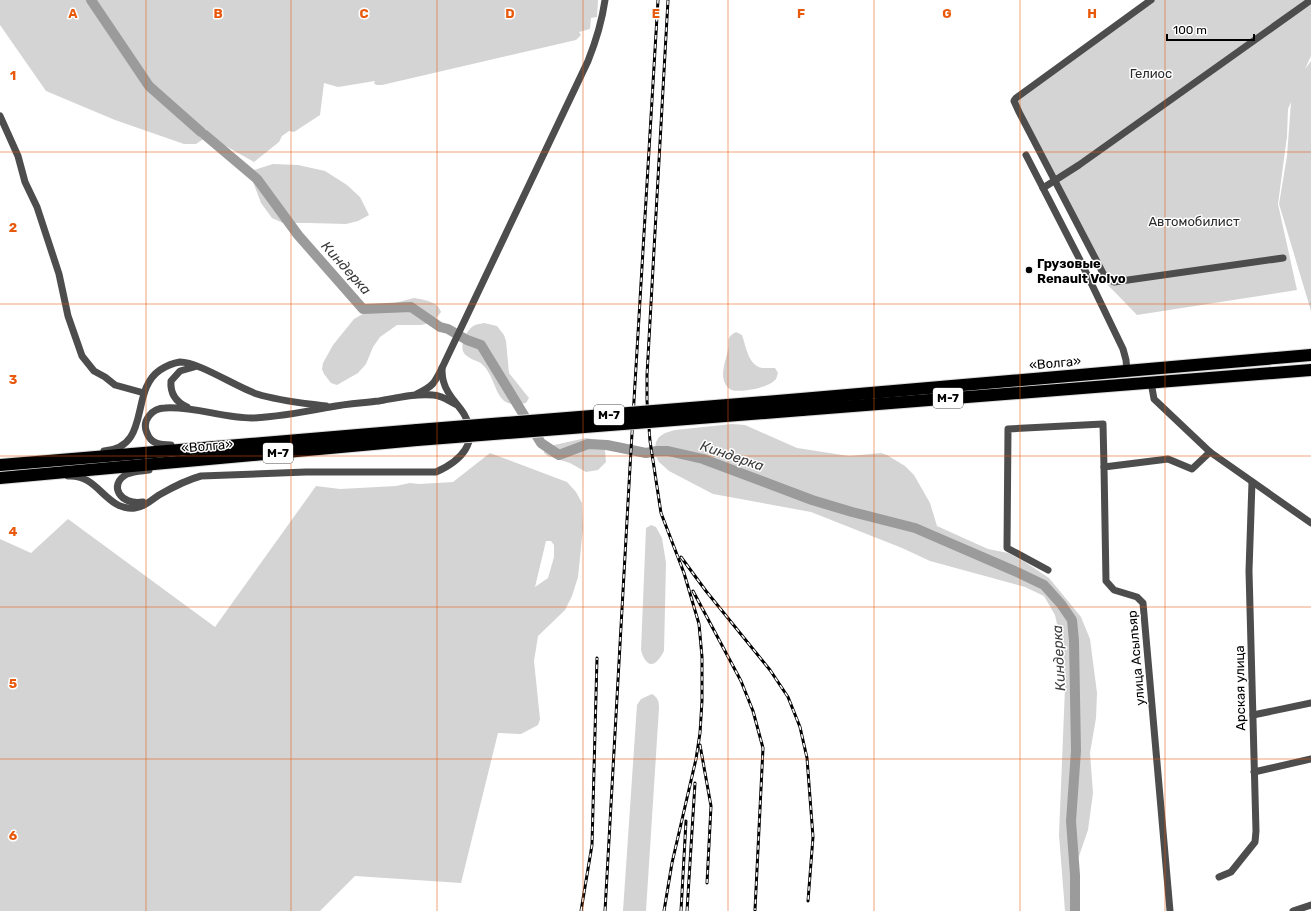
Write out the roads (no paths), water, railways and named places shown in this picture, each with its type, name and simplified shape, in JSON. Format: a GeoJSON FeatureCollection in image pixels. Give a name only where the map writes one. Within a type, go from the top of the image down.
{"type":"FeatureCollection","features":[{"type":"Feature","properties":{"kind":"highway","name":"«Волга»"},"geometry":{"type":"LineString","coordinates":[[801,404],[1127,370],[1311,355]]}},
{"type":"Feature","properties":{"kind":"highway","name":"«Волга»"},"geometry":{"type":"LineString","coordinates":[[801,404],[1151,382],[1311,370]]}},
{"type":"Feature","properties":{"kind":"highway","name":"М-7"},"geometry":{"type":"LineString","coordinates":[[417,435],[801,404]]}},
{"type":"Feature","properties":{"kind":"highway","name":"«Волга»"},"geometry":{"type":"LineString","coordinates":[[0,465],[213,447],[417,435]]}},
{"type":"Feature","properties":{"kind":"highway","name":"«Волга»"},"geometry":{"type":"LineString","coordinates":[[0,478],[176,462],[417,435]]}},
{"type":"Feature","properties":{"kind":"street"},"geometry":{"type":"LineString","coordinates":[[417,394],[429,388],[433,384],[442,368],[588,61],[596,41],[605,0]]}},
{"type":"Feature","properties":{"kind":"street"},"geometry":{"type":"LineString","coordinates":[[1151,0],[1016,98],[1014,100],[1019,112],[1056,180],[1105,277],[1114,282],[1283,258]]}},
{"type":"Feature","properties":{"kind":"street"},"geometry":{"type":"LineString","coordinates":[[1043,188],[1079,165],[1311,0]]}},
{"type":"Feature","properties":{"kind":"street"},"geometry":{"type":"LineString","coordinates":[[0,116],[18,156],[25,182],[38,207],[59,274],[68,316],[82,356],[94,371],[115,385],[144,393]]}},
{"type":"Feature","properties":{"kind":"street"},"geometry":{"type":"LineString","coordinates":[[1026,155],[1079,258],[1123,349],[1127,370]]}},
{"type":"Feature","properties":{"kind":"street"},"geometry":{"type":"LineString","coordinates":[[56,460],[72,454],[108,451],[120,448],[129,441],[134,433],[144,393],[149,380],[155,373],[165,366],[180,362],[198,367],[256,394],[294,402],[332,407]]}},
{"type":"Feature","properties":{"kind":"street"},"geometry":{"type":"LineString","coordinates":[[195,410],[180,404],[173,395],[171,381],[180,371],[189,367],[198,367]]}},
{"type":"Feature","properties":{"kind":"street"},"geometry":{"type":"LineString","coordinates":[[176,462],[157,469],[131,472],[119,482],[118,491],[120,495],[125,501],[136,503],[144,502],[189,479],[201,476],[306,472],[436,472],[450,466],[458,459],[469,444],[467,421],[458,405],[448,392],[444,383],[442,368]]}},
{"type":"Feature","properties":{"kind":"street"},"geometry":{"type":"LineString","coordinates":[[1151,382],[1154,399],[1210,452],[1311,523]]}},
{"type":"Feature","properties":{"kind":"street"},"geometry":{"type":"LineString","coordinates":[[213,447],[192,444],[157,444],[151,440],[146,431],[146,420],[158,409],[176,408],[252,418],[294,415],[332,407],[417,394],[435,395],[445,398],[458,405]]}},
{"type":"Feature","properties":{"kind":"street","name":"улица Асылъяр"},"geometry":{"type":"LineString","coordinates":[[1048,570],[1007,548],[1008,429],[1103,424],[1106,581],[1114,590],[1137,597],[1143,603],[1170,911]]}},
{"type":"Feature","properties":{"kind":"street"},"geometry":{"type":"LineString","coordinates":[[1104,468],[1168,459],[1192,469],[1210,452]]}},
{"type":"Feature","properties":{"kind":"street"},"geometry":{"type":"LineString","coordinates":[[23,476],[39,478],[72,476],[83,478],[97,487],[114,504],[127,508],[146,505],[158,496]]}},
{"type":"Feature","properties":{"kind":"street","name":"Арская улица"},"geometry":{"type":"LineString","coordinates":[[1220,877],[1231,872],[1255,842],[1256,831],[1249,571],[1252,482]]}},
{"type":"Feature","properties":{"kind":"street"},"geometry":{"type":"LineString","coordinates":[[1253,715],[1311,703]]}},
{"type":"Feature","properties":{"kind":"street"},"geometry":{"type":"LineString","coordinates":[[1254,772],[1311,759]]}},
{"type":"Feature","properties":{"kind":"street"},"geometry":{"type":"LineString","coordinates":[[1293,911],[1311,905]]}},
{"type":"Feature","properties":{"kind":"waterway","name":"Киндерка"},"geometry":{"type":"LineString","coordinates":[[91,0],[149,86],[201,132]]}},
{"type":"Feature","properties":{"kind":"waterway","name":"Киндерка"},"geometry":{"type":"LineString","coordinates":[[205,135],[257,179],[298,235],[363,309],[411,307],[440,327],[448,329],[467,340],[481,345],[541,443],[559,455],[588,444],[607,445],[646,453],[668,451],[703,459],[812,500],[915,528],[1044,585],[1061,604],[1072,620],[1074,641],[1076,751],[1071,821],[1075,875],[1075,911]]}},
{"type":"Feature","properties":{"kind":"railway"},"geometry":{"type":"LineString","coordinates":[[605,911],[658,0]]}},
{"type":"Feature","properties":{"kind":"railway"},"geometry":{"type":"LineString","coordinates":[[664,911],[672,863],[696,759],[700,733],[702,701],[702,657],[699,624],[684,573],[661,513],[650,441],[647,401],[647,375],[668,0]]}},
{"type":"Feature","properties":{"kind":"railway"},"geometry":{"type":"LineString","coordinates":[[681,557],[706,591],[770,670],[788,697],[800,727],[807,758],[813,837],[808,901]]}},
{"type":"Feature","properties":{"kind":"railway"},"geometry":{"type":"LineString","coordinates":[[693,591],[741,681],[753,711],[763,748],[755,910]]}},
{"type":"Feature","properties":{"kind":"railway"},"geometry":{"type":"LineString","coordinates":[[581,911],[592,845],[597,658]]}},
{"type":"Feature","properties":{"kind":"railway"},"geometry":{"type":"LineString","coordinates":[[700,745],[711,806],[707,883]]}},
{"type":"Feature","properties":{"kind":"railway"},"geometry":{"type":"LineString","coordinates":[[687,911],[695,783]]}},
{"type":"Feature","properties":{"kind":"railway"},"geometry":{"type":"LineString","coordinates":[[681,911],[686,821]]}},
{"type":"Feature","properties":{"kind":"place","name":"Грузовые Renault Volvo"},"geometry":{"type":"Point","coordinates":[1029,270]}},
{"type":"Feature","properties":{"kind":"park label","name":"Гелиос"},"geometry":{"type":"Point","coordinates":[1151,73]}},
{"type":"Feature","properties":{"kind":"park label","name":"Автомобилист"},"geometry":{"type":"Point","coordinates":[1194,221]}}]}
